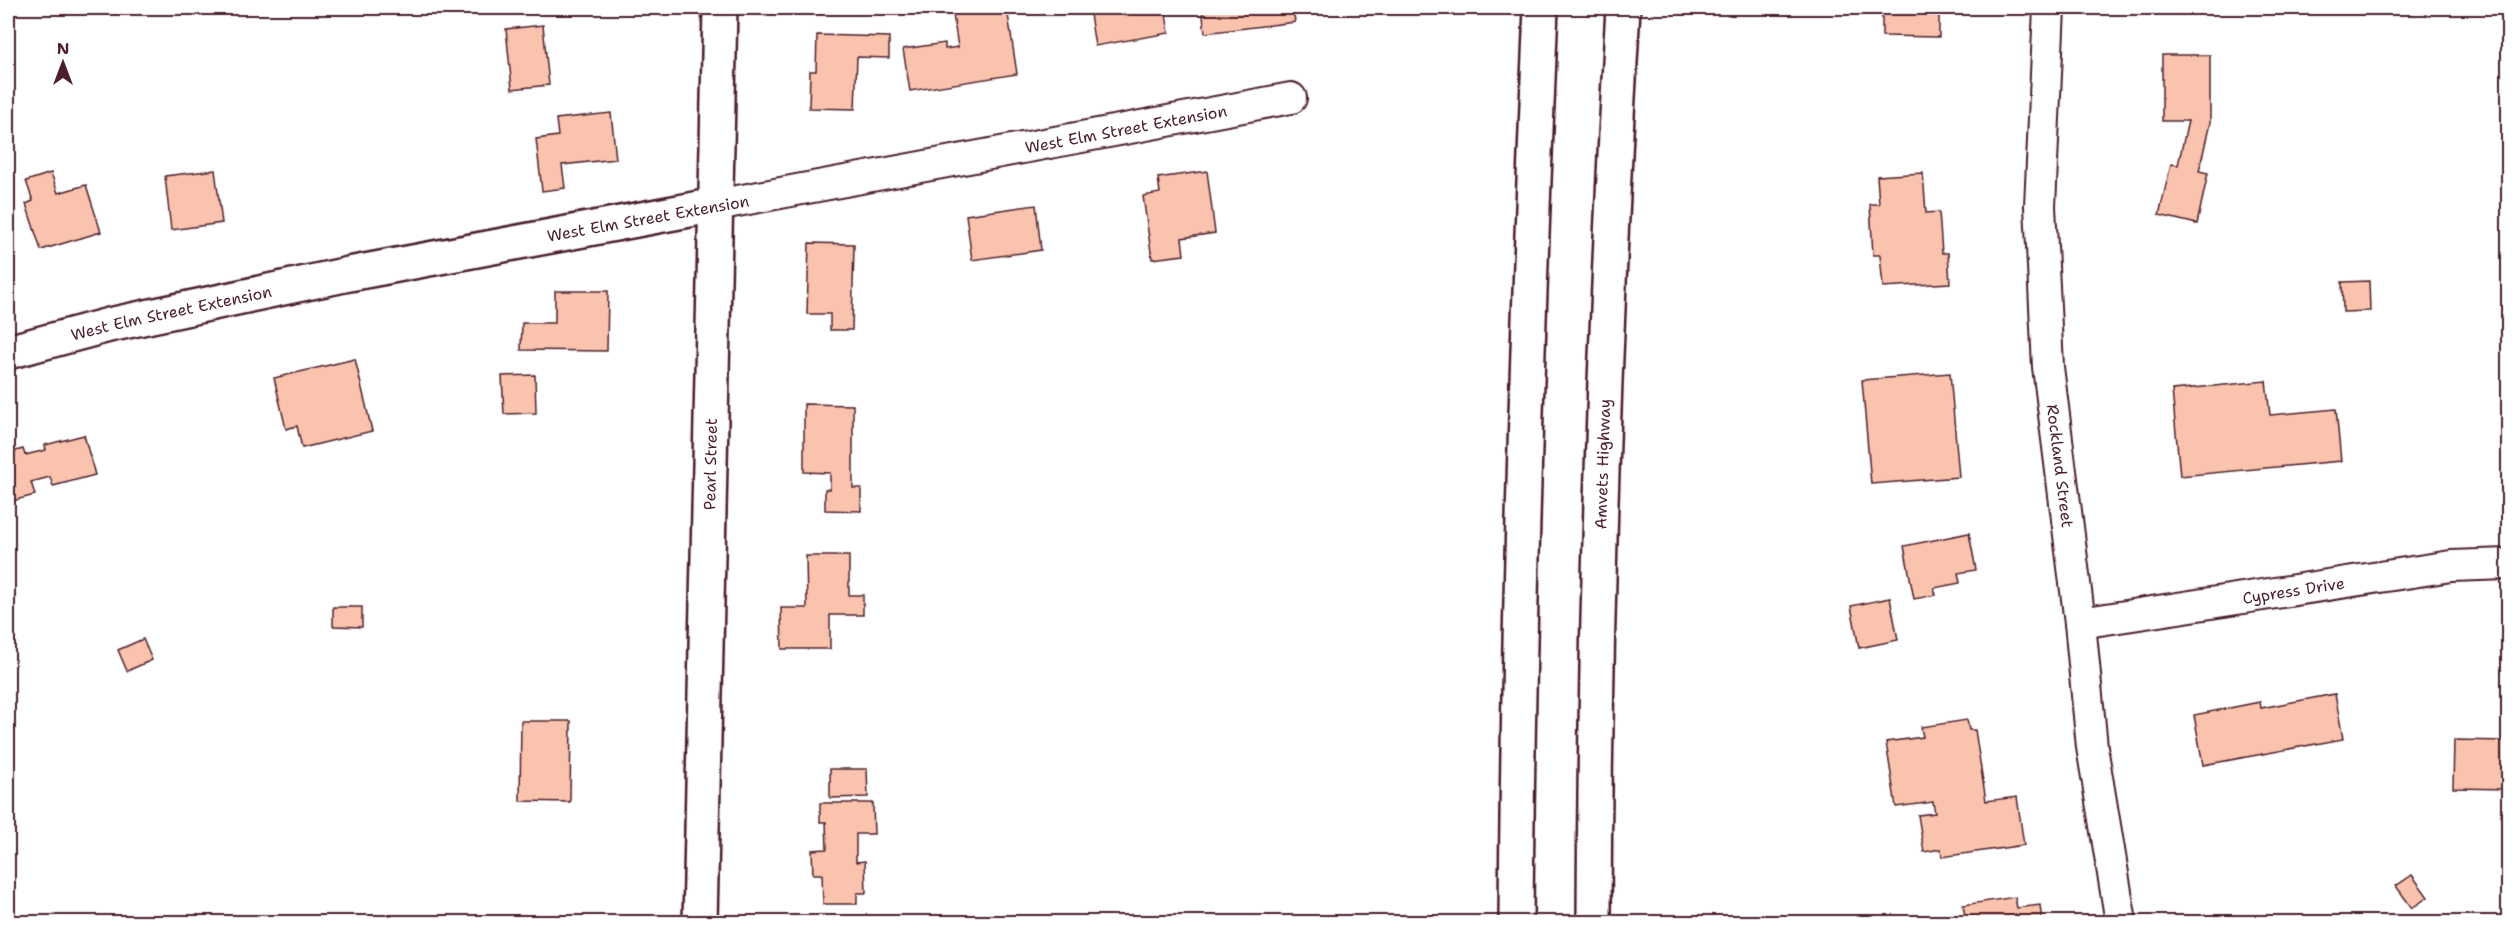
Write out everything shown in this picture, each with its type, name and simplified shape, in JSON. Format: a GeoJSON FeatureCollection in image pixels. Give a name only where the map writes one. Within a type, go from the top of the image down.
{"type":"FeatureCollection","features":[{"type":"Feature","properties":{"kind":"main road","name":"Pearl Street"},"geometry":{"type":"LineString","coordinates":[[700,922],[720,8]]}},
{"type":"Feature","properties":{"kind":"main road"},"geometry":{"type":"LineString","coordinates":[[1516,922],[1518,709],[1526,378],[1541,8]]}},
{"type":"Feature","properties":{"kind":"main road","name":"Amvets Highway"},"geometry":{"type":"LineString","coordinates":[[1594,922],[1597,619],[1611,204],[1623,8]]}},
{"type":"Feature","properties":{"kind":"main road","name":"West Elm Street Extension"},"geometry":{"type":"LineString","coordinates":[[8,352],[109,325],[349,274],[716,206]]}},
{"type":"Feature","properties":{"kind":"street","name":"Rockland Street"},"geometry":{"type":"LineString","coordinates":[[2049,8],[2040,206],[2048,367],[2080,623],[2091,747],[2121,922]]}},
{"type":"Feature","properties":{"kind":"street","name":"West Elm Street Extension"},"geometry":{"type":"LineString","coordinates":[[716,206],[1291,98]]}},
{"type":"Feature","properties":{"kind":"street","name":"Cypress Drive"},"geometry":{"type":"LineString","coordinates":[[2080,623],[2451,566],[2508,564]]}},
{"type":"Feature","properties":{"kind":"building"},"geometry":{"type":"Polygon","coordinates":[[[952,8],[1007,8],[1017,74],[910,91],[903,49],[945,43],[945,49],[958,47],[952,8]]]}},
{"type":"Feature","properties":{"kind":"building"},"geometry":{"type":"Polygon","coordinates":[[[1089,8],[1165,8],[1169,33],[1095,46],[1089,8]]]}},
{"type":"Feature","properties":{"kind":"building"},"geometry":{"type":"Polygon","coordinates":[[[1202,8],[1293,8],[1295,22],[1205,33],[1202,8]]]}},
{"type":"Feature","properties":{"kind":"building"},"geometry":{"type":"Polygon","coordinates":[[[1882,8],[1939,8],[1939,37],[1882,36],[1882,8]]]}},
{"type":"Feature","properties":{"kind":"building"},"geometry":{"type":"Polygon","coordinates":[[[543,25],[549,85],[512,89],[506,29],[543,25]]]}},
{"type":"Feature","properties":{"kind":"building"},"geometry":{"type":"Polygon","coordinates":[[[817,35],[889,37],[889,58],[857,57],[855,109],[809,108],[810,71],[816,71],[817,35]]]}},
{"type":"Feature","properties":{"kind":"building"},"geometry":{"type":"Polygon","coordinates":[[[2162,55],[2210,55],[2210,123],[2199,171],[2208,173],[2197,224],[2159,215],[2171,164],[2178,165],[2188,121],[2162,121],[2162,55]]]}},
{"type":"Feature","properties":{"kind":"building"},"geometry":{"type":"Polygon","coordinates":[[[611,113],[616,159],[562,165],[565,188],[542,191],[536,139],[558,136],[556,119],[611,113]]]}},
{"type":"Feature","properties":{"kind":"building"},"geometry":{"type":"Polygon","coordinates":[[[215,170],[222,223],[171,230],[165,176],[215,170]]]}},
{"type":"Feature","properties":{"kind":"building"},"geometry":{"type":"Polygon","coordinates":[[[1207,171],[1215,233],[1182,238],[1184,255],[1152,259],[1143,196],[1160,193],[1158,178],[1207,171]]]}},
{"type":"Feature","properties":{"kind":"building"},"geometry":{"type":"Polygon","coordinates":[[[51,173],[58,193],[86,185],[101,232],[41,250],[26,204],[33,201],[26,181],[51,173]]]}},
{"type":"Feature","properties":{"kind":"building"},"geometry":{"type":"Polygon","coordinates":[[[1923,173],[1926,213],[1939,212],[1942,253],[1948,253],[1950,283],[1883,287],[1880,255],[1873,255],[1870,204],[1879,204],[1877,176],[1923,173]]]}},
{"type":"Feature","properties":{"kind":"building"},"geometry":{"type":"Polygon","coordinates":[[[1036,205],[1041,250],[972,260],[966,215],[1036,205]]]}},
{"type":"Feature","properties":{"kind":"building"},"geometry":{"type":"Polygon","coordinates":[[[809,243],[854,244],[852,330],[830,330],[830,314],[807,314],[809,243]]]}},
{"type":"Feature","properties":{"kind":"building"},"geometry":{"type":"Polygon","coordinates":[[[2369,281],[2370,311],[2343,312],[2342,282],[2369,281]]]}},
{"type":"Feature","properties":{"kind":"building"},"geometry":{"type":"Polygon","coordinates":[[[555,291],[608,291],[607,351],[521,350],[522,323],[555,323],[555,291]]]}},
{"type":"Feature","properties":{"kind":"building"},"geometry":{"type":"Polygon","coordinates":[[[355,359],[372,431],[302,448],[297,426],[286,429],[274,378],[355,359]]]}},
{"type":"Feature","properties":{"kind":"building"},"geometry":{"type":"Polygon","coordinates":[[[1950,373],[1959,477],[1871,484],[1862,380],[1950,373]]]}},
{"type":"Feature","properties":{"kind":"building"},"geometry":{"type":"Polygon","coordinates":[[[535,375],[536,413],[504,414],[502,376],[535,375]]]}},
{"type":"Feature","properties":{"kind":"building"},"geometry":{"type":"Polygon","coordinates":[[[2266,381],[2270,415],[2336,409],[2341,461],[2180,476],[2172,390],[2266,381]]]}},
{"type":"Feature","properties":{"kind":"building"},"geometry":{"type":"Polygon","coordinates":[[[804,404],[853,405],[853,488],[861,488],[861,511],[825,510],[825,489],[830,489],[830,473],[804,472],[804,404]]]}},
{"type":"Feature","properties":{"kind":"building"},"geometry":{"type":"Polygon","coordinates":[[[84,435],[95,475],[53,486],[50,477],[31,482],[35,495],[8,502],[8,453],[23,449],[25,455],[46,450],[45,445],[84,435]]]}},
{"type":"Feature","properties":{"kind":"building"},"geometry":{"type":"Polygon","coordinates":[[[1969,533],[1976,570],[1958,573],[1960,583],[1934,588],[1936,595],[1914,599],[1904,546],[1969,533]]]}},
{"type":"Feature","properties":{"kind":"building"},"geometry":{"type":"Polygon","coordinates":[[[806,556],[849,556],[849,595],[863,595],[863,615],[830,615],[830,649],[782,649],[781,608],[807,608],[806,556]]]}},
{"type":"Feature","properties":{"kind":"building"},"geometry":{"type":"Polygon","coordinates":[[[1890,598],[1898,640],[1859,648],[1851,606],[1890,598]]]}},
{"type":"Feature","properties":{"kind":"building"},"geometry":{"type":"Polygon","coordinates":[[[333,607],[362,607],[362,627],[333,626],[333,607]]]}},
{"type":"Feature","properties":{"kind":"building"},"geometry":{"type":"Polygon","coordinates":[[[143,639],[152,660],[127,671],[118,650],[143,639]]]}},
{"type":"Feature","properties":{"kind":"building"},"geometry":{"type":"Polygon","coordinates":[[[2335,694],[2343,739],[2203,765],[2194,715],[2260,702],[2261,708],[2335,694]]]}},
{"type":"Feature","properties":{"kind":"building"},"geometry":{"type":"Polygon","coordinates":[[[1967,720],[1969,730],[1975,730],[1986,801],[2017,797],[2024,845],[1942,857],[1941,849],[1924,852],[1918,815],[1935,813],[1933,802],[1896,807],[1886,742],[1923,737],[1921,727],[1967,720]]]}},
{"type":"Feature","properties":{"kind":"building"},"geometry":{"type":"Polygon","coordinates":[[[521,721],[571,721],[570,802],[520,801],[521,721]]]}},
{"type":"Feature","properties":{"kind":"building"},"geometry":{"type":"Polygon","coordinates":[[[2454,740],[2508,741],[2508,789],[2453,788],[2454,740]]]}},
{"type":"Feature","properties":{"kind":"building"},"geometry":{"type":"Polygon","coordinates":[[[830,769],[867,769],[868,797],[830,798],[830,769]]]}},
{"type":"Feature","properties":{"kind":"building"},"geometry":{"type":"Polygon","coordinates":[[[820,803],[873,803],[874,834],[856,834],[856,862],[865,861],[866,893],[857,893],[857,904],[823,904],[822,874],[813,874],[812,850],[827,849],[826,822],[820,822],[820,803]]]}},
{"type":"Feature","properties":{"kind":"building"},"geometry":{"type":"Polygon","coordinates":[[[2412,875],[2428,897],[2412,908],[2396,886],[2412,875]]]}},
{"type":"Feature","properties":{"kind":"building"},"geometry":{"type":"Polygon","coordinates":[[[2015,897],[2017,908],[2040,905],[2042,922],[1966,922],[1963,905],[2015,897]]]}}]}
